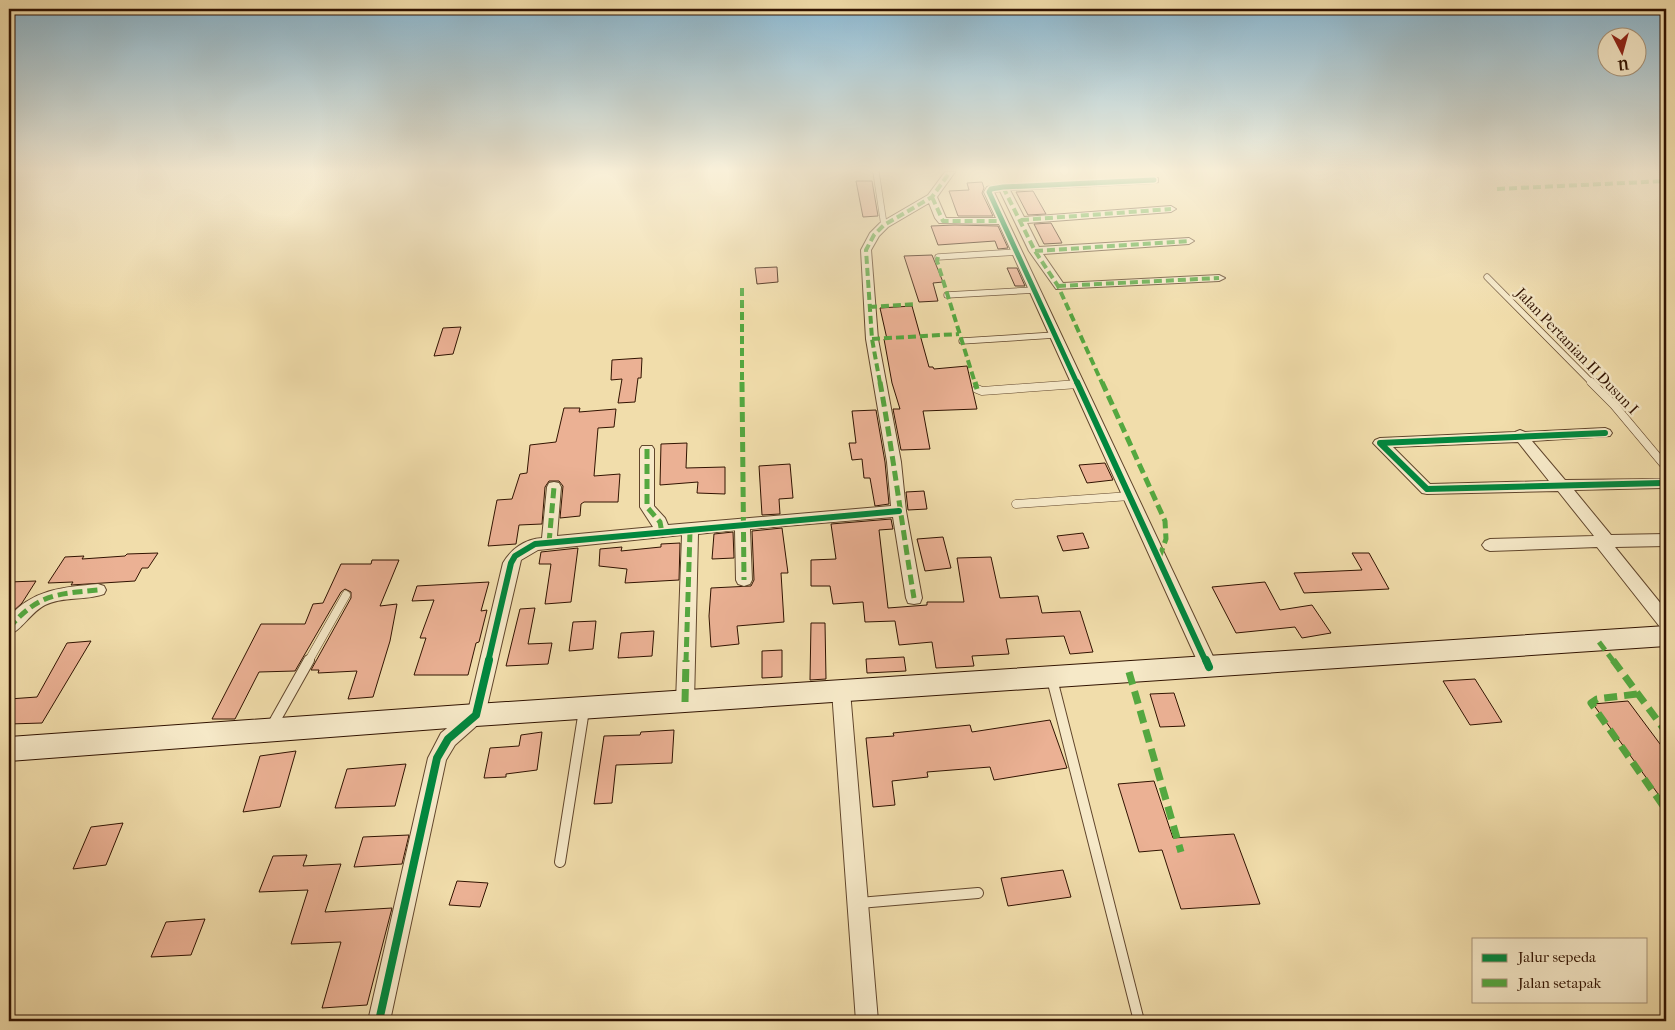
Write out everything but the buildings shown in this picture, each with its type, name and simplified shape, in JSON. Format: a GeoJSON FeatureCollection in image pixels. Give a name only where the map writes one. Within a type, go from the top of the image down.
{"type":"FeatureCollection","features":[{"type":"Feature","properties":{"kind":"main road"},"geometry":{"type":"LineString","coordinates":[[9,749],[476,715],[1666,636]]}},
{"type":"Feature","properties":{"kind":"street"},"geometry":{"type":"LineString","coordinates":[[892,220],[884,225],[874,236],[866,250],[868,298],[872,339],[894,462],[914,598]]}},
{"type":"Feature","properties":{"kind":"street"},"geometry":{"type":"LineString","coordinates":[[943,220],[1002,221],[1209,667]]}},
{"type":"Feature","properties":{"kind":"street"},"geometry":{"type":"LineString","coordinates":[[1021,220],[1035,251],[1060,287],[1219,278]]}},
{"type":"Feature","properties":{"kind":"street"},"geometry":{"type":"LineString","coordinates":[[1035,251],[1189,241]]}},
{"type":"Feature","properties":{"kind":"street"},"geometry":{"type":"LineString","coordinates":[[1605,433],[1520,435],[1380,444],[1427,489],[1662,483]]}},
{"type":"Feature","properties":{"kind":"street"},"geometry":{"type":"LineString","coordinates":[[1520,435],[1563,487],[1666,622]]}},
{"type":"Feature","properties":{"kind":"street"},"geometry":{"type":"LineString","coordinates":[[648,449],[647,508],[660,522],[662,533]]}},
{"type":"Feature","properties":{"kind":"street"},"geometry":{"type":"LineString","coordinates":[[549,543],[554,487]]}},
{"type":"Feature","properties":{"kind":"street"},"geometry":{"type":"LineString","coordinates":[[380,1021],[436,758],[448,739],[476,715],[510,563],[515,556],[536,544],[900,511]]}},
{"type":"Feature","properties":{"kind":"street"},"geometry":{"type":"LineString","coordinates":[[742,524],[744,580]]}},
{"type":"Feature","properties":{"kind":"street"},"geometry":{"type":"LineString","coordinates":[[685,702],[690,531]]}},
{"type":"Feature","properties":{"kind":"street"},"geometry":{"type":"LineString","coordinates":[[1490,545],[1666,540]]}},
{"type":"Feature","properties":{"kind":"street"},"geometry":{"type":"LineString","coordinates":[[9,628],[18,616],[32,603],[54,594],[98,590]]}},
{"type":"Feature","properties":{"kind":"street"},"geometry":{"type":"LineString","coordinates":[[841,691],[867,1021]]}},
{"type":"Feature","properties":{"kind":"lane"},"geometry":{"type":"LineString","coordinates":[[883,220],[884,225]]}},
{"type":"Feature","properties":{"kind":"lane"},"geometry":{"type":"LineString","coordinates":[[938,257],[1017,252]]}},
{"type":"Feature","properties":{"kind":"lane","name":"Jalan Pertanian II Dusun I"},"geometry":{"type":"LineString","coordinates":[[1487,277],[1614,405],[1666,467]]}},
{"type":"Feature","properties":{"kind":"lane"},"geometry":{"type":"LineString","coordinates":[[947,295],[1035,290]]}},
{"type":"Feature","properties":{"kind":"lane"},"geometry":{"type":"LineString","coordinates":[[962,341],[1056,335]]}},
{"type":"Feature","properties":{"kind":"lane"},"geometry":{"type":"LineString","coordinates":[[977,389],[982,391],[1078,384]]}},
{"type":"Feature","properties":{"kind":"lane"},"geometry":{"type":"LineString","coordinates":[[1016,504],[1130,496]]}},
{"type":"Feature","properties":{"kind":"lane"},"geometry":{"type":"LineString","coordinates":[[270,730],[346,595]]}},
{"type":"Feature","properties":{"kind":"lane"},"geometry":{"type":"LineString","coordinates":[[1052,677],[1138,1021]]}},
{"type":"Feature","properties":{"kind":"lane"},"geometry":{"type":"LineString","coordinates":[[560,862],[584,708]]}},
{"type":"Feature","properties":{"kind":"lane"},"geometry":{"type":"LineString","coordinates":[[857,903],[978,893]]}},
{"type":"Feature","properties":{"kind":"marked path"},"geometry":{"type":"LineString","coordinates":[[892,220],[874,235],[866,250],[872,339],[894,462],[899,511],[914,598]]}},
{"type":"Feature","properties":{"kind":"marked path"},"geometry":{"type":"LineString","coordinates":[[942,220],[1002,221]]}},
{"type":"Feature","properties":{"kind":"marked path"},"geometry":{"type":"LineString","coordinates":[[1021,220],[1035,251],[1058,286],[1165,521],[1166,539],[1159,558]]}},
{"type":"Feature","properties":{"kind":"marked path"},"geometry":{"type":"LineString","coordinates":[[1035,251],[1189,241]]}},
{"type":"Feature","properties":{"kind":"marked path"},"geometry":{"type":"LineString","coordinates":[[938,257],[937,261],[977,389]]}},
{"type":"Feature","properties":{"kind":"marked path"},"geometry":{"type":"LineString","coordinates":[[1058,286],[1219,278]]}},
{"type":"Feature","properties":{"kind":"marked path"},"geometry":{"type":"LineString","coordinates":[[742,288],[742,524],[744,580]]}},
{"type":"Feature","properties":{"kind":"marked path"},"geometry":{"type":"LineString","coordinates":[[869,307],[916,304]]}},
{"type":"Feature","properties":{"kind":"marked path"},"geometry":{"type":"LineString","coordinates":[[872,339],[959,334]]}},
{"type":"Feature","properties":{"kind":"marked path"},"geometry":{"type":"LineString","coordinates":[[647,449],[647,507],[660,522],[662,533]]}},
{"type":"Feature","properties":{"kind":"marked path"},"geometry":{"type":"LineString","coordinates":[[549,543],[554,487]]}},
{"type":"Feature","properties":{"kind":"marked path"},"geometry":{"type":"LineString","coordinates":[[685,702],[690,531]]}},
{"type":"Feature","properties":{"kind":"marked path"},"geometry":{"type":"LineString","coordinates":[[9,628],[19,616],[38,601],[59,594],[98,590]]}},
{"type":"Feature","properties":{"kind":"marked path"},"geometry":{"type":"LineString","coordinates":[[1599,642],[1666,732]]}},
{"type":"Feature","properties":{"kind":"marked path"},"geometry":{"type":"LineString","coordinates":[[1129,672],[1181,852]]}},
{"type":"Feature","properties":{"kind":"marked path"},"geometry":{"type":"LineString","coordinates":[[1637,694],[1597,699],[1591,703],[1666,810]]}},
{"type":"Feature","properties":{"kind":"cycle path"},"geometry":{"type":"LineString","coordinates":[[1002,220],[1209,667]]}},
{"type":"Feature","properties":{"kind":"cycle path"},"geometry":{"type":"LineString","coordinates":[[1605,433],[1380,443],[1427,489],[1662,483]]}},
{"type":"Feature","properties":{"kind":"cycle path"},"geometry":{"type":"LineString","coordinates":[[379,1021],[437,758],[448,739],[476,715],[511,563],[515,556],[535,544],[899,511]]}}]}
